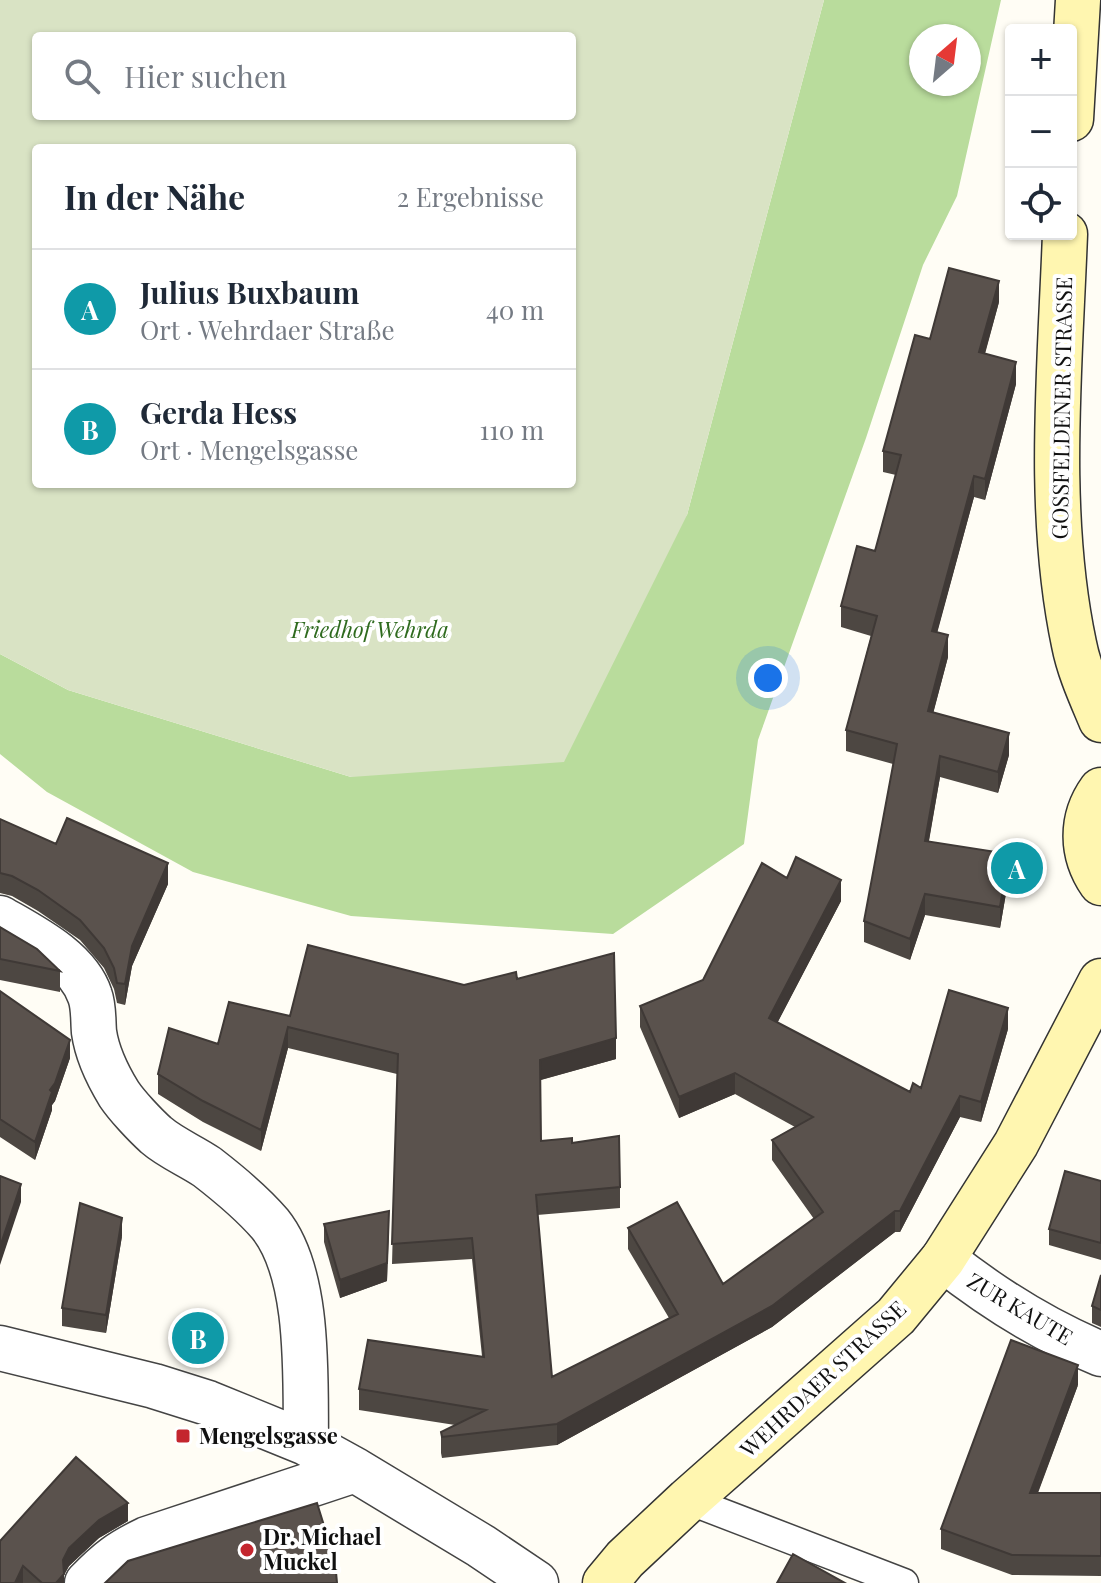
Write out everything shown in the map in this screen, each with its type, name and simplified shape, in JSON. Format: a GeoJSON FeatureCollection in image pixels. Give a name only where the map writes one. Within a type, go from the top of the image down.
{"type":"FeatureCollection","features":[{"type":"Feature","properties":{"kind":"main road"},"geometry":{"type":"LineString","coordinates":[[1072,96],[1078,0]]}},
{"type":"Feature","properties":{"kind":"main road","name":"GOSSFELDENER STRASSE"},"geometry":{"type":"LineString","coordinates":[[1065,240],[1057,462],[1061,570],[1074,648],[1101,720]]}},
{"type":"Feature","properties":{"kind":"main road"},"geometry":{"type":"LineString","coordinates":[[1101,790],[1092,803],[1085,827],[1085,846],[1090,865],[1101,883]]}},
{"type":"Feature","properties":{"kind":"main road","name":"WEHRDAER STRASSE"},"geometry":{"type":"LineString","coordinates":[[605,1583],[625,1559],[688,1500],[896,1316],[943,1259],[1016,1144],[1101,981]]}},
{"type":"Feature","properties":{"kind":"street"},"geometry":{"type":"LineString","coordinates":[[0,918],[47,946],[78,974],[91,996],[95,1036],[104,1064],[120,1095],[156,1135],[236,1190],[271,1226],[289,1260],[297,1289],[305,1346],[306,1443]]}},
{"type":"Feature","properties":{"kind":"street","name":"ZUR KAUTE"},"geometry":{"type":"LineString","coordinates":[[943,1259],[969,1280],[1067,1340],[1101,1354]]}},
{"type":"Feature","properties":{"kind":"street"},"geometry":{"type":"LineString","coordinates":[[0,1348],[154,1386],[208,1403],[306,1443],[481,1546],[536,1583]]}},
{"type":"Feature","properties":{"kind":"street"},"geometry":{"type":"LineString","coordinates":[[87,1583],[105,1563],[147,1539],[355,1470]]}},
{"type":"Feature","properties":{"kind":"lane"},"geometry":{"type":"LineString","coordinates":[[688,1500],[904,1583]]}},
{"type":"Feature","properties":{"kind":"green space","name":"Friedhof Wehrda"},"geometry":{"type":"Polygon","coordinates":[[[0,0],[824,0],[687,515],[564,762],[351,777],[68,690],[0,654],[0,0]]]}},
{"type":"Feature","properties":{"kind":"green space"},"geometry":{"type":"Polygon","coordinates":[[[824,0],[1001,0],[981,89],[981,24],[909,24],[909,96],[979,96],[957,196],[923,265],[866,438],[758,740],[744,844],[613,934],[351,916],[193,872],[47,792],[0,754],[0,654],[68,690],[351,777],[687,515],[824,0]]]}},
{"type":"Feature","properties":{"kind":"building"},"geometry":{"type":"Polygon","coordinates":[[[949,268],[999,281],[979,352],[1016,362],[985,479],[974,476],[932,631],[948,635],[928,711],[1009,733],[998,772],[940,756],[925,841],[1009,854],[1000,907],[925,894],[910,939],[864,921],[897,744],[846,730],[877,616],[841,606],[857,546],[875,551],[901,455],[883,451],[915,335],[930,339],[949,268]]]}},
{"type":"Feature","properties":{"kind":"building"},"geometry":{"type":"Polygon","coordinates":[[[67,818],[168,863],[132,946],[125,984],[117,983],[114,968],[104,948],[80,920],[38,890],[0,873],[0,819],[56,844],[67,818]]]}},
{"type":"Feature","properties":{"kind":"building"},"geometry":{"type":"Polygon","coordinates":[[[796,857],[841,880],[769,1018],[910,1092],[913,1083],[921,1088],[949,990],[1008,1008],[981,1102],[960,1096],[900,1211],[895,1211],[772,1306],[557,1424],[442,1437],[441,1432],[486,1410],[359,1389],[368,1340],[484,1357],[472,1238],[392,1244],[398,1054],[288,1027],[261,1130],[158,1074],[169,1028],[218,1044],[229,1002],[290,1016],[308,945],[464,985],[516,972],[517,979],[614,953],[616,1038],[540,1060],[541,1141],[572,1138],[572,1143],[619,1136],[620,1187],[536,1195],[552,1377],[678,1314],[628,1228],[677,1202],[723,1284],[823,1212],[772,1140],[813,1117],[735,1073],[679,1097],[640,1006],[703,980],[762,863],[787,878],[796,857]]]}},
{"type":"Feature","properties":{"kind":"building"},"geometry":{"type":"Polygon","coordinates":[[[0,927],[37,949],[60,971],[0,959],[0,927]]]}},
{"type":"Feature","properties":{"kind":"building"},"geometry":{"type":"Polygon","coordinates":[[[0,991],[70,1040],[50,1090],[52,1092],[35,1142],[0,1119],[0,991]]]}},
{"type":"Feature","properties":{"kind":"building"},"geometry":{"type":"Polygon","coordinates":[[[1065,1171],[1101,1181],[1101,1243],[1049,1229],[1065,1171]]]}},
{"type":"Feature","properties":{"kind":"building"},"geometry":{"type":"Polygon","coordinates":[[[0,1176],[21,1184],[0,1247],[0,1176]]]}},
{"type":"Feature","properties":{"kind":"building"},"geometry":{"type":"Polygon","coordinates":[[[80,1203],[122,1218],[106,1315],[62,1308],[80,1203]]]}},
{"type":"Feature","properties":{"kind":"building"},"geometry":{"type":"Polygon","coordinates":[[[389,1211],[387,1263],[340,1280],[324,1224],[389,1211]]]}},
{"type":"Feature","properties":{"kind":"building"},"geometry":{"type":"Polygon","coordinates":[[[1101,1275],[1101,1310],[1092,1306],[1101,1275]]]}},
{"type":"Feature","properties":{"kind":"building"},"geometry":{"type":"Polygon","coordinates":[[[1011,1340],[1078,1365],[1030,1493],[1101,1493],[1101,1556],[1012,1555],[941,1529],[1011,1340]]]}},
{"type":"Feature","properties":{"kind":"building"},"geometry":{"type":"Polygon","coordinates":[[[76,1457],[128,1503],[99,1520],[69,1548],[63,1560],[64,1574],[56,1583],[42,1583],[23,1566],[15,1583],[0,1583],[0,1541],[76,1457]]]}},
{"type":"Feature","properties":{"kind":"building"},"geometry":{"type":"Polygon","coordinates":[[[317,1503],[335,1561],[337,1583],[105,1583],[128,1561],[317,1503]]]}},
{"type":"Feature","properties":{"kind":"building"},"geometry":{"type":"Polygon","coordinates":[[[793,1554],[845,1583],[777,1583],[793,1554]]]}},
{"type":"Feature","properties":{"kind":"place","name":"Julius Buxbaum"},"geometry":{"type":"Point","coordinates":[1017,868]}},
{"type":"Feature","properties":{"kind":"place","name":"Gerda Hess"},"geometry":{"type":"Point","coordinates":[198,1338]}},
{"type":"Feature","properties":{"kind":"place","name":"Mengelsgasse"},"geometry":{"type":"Point","coordinates":[183,1436]}},
{"type":"Feature","properties":{"kind":"place","name":"Dr. Michael Muckel"},"geometry":{"type":"Point","coordinates":[247,1550]}}]}
